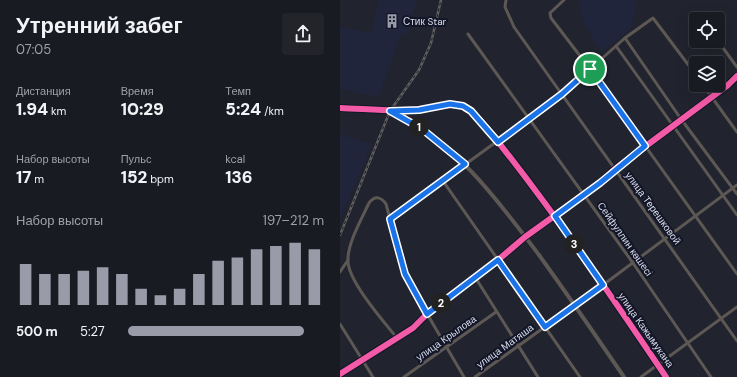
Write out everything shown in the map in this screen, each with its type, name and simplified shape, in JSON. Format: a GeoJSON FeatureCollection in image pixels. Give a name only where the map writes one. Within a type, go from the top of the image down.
{"type":"FeatureCollection","features":[{"type":"Feature","properties":{"kind":"street","name":"улица Терешковой"},"geometry":{"type":"LineString","coordinates":[[506,0],[505,7],[514,27],[737,341]]}},
{"type":"Feature","properties":{"kind":"street"},"geometry":{"type":"LineString","coordinates":[[564,0],[550,13],[551,18],[590,69],[737,274]]}},
{"type":"Feature","properties":{"kind":"street"},"geometry":{"type":"LineString","coordinates":[[390,219],[530,119],[562,94],[625,38],[653,18],[689,67]]}},
{"type":"Feature","properties":{"kind":"street","name":"Сейфуллин көшесі"},"geometry":{"type":"LineString","coordinates":[[468,34],[633,264],[711,377]]}},
{"type":"Feature","properties":{"kind":"street"},"geometry":{"type":"LineString","coordinates":[[625,38],[681,119],[737,194]]}},
{"type":"Feature","properties":{"kind":"street"},"geometry":{"type":"LineString","coordinates":[[616,46],[737,215]]}},
{"type":"Feature","properties":{"kind":"street"},"geometry":{"type":"LineString","coordinates":[[724,48],[737,66]]}},
{"type":"Feature","properties":{"kind":"street"},"geometry":{"type":"LineString","coordinates":[[340,374],[413,328],[427,314],[498,260],[525,237],[583,195],[645,146],[712,97],[737,76]]}},
{"type":"Feature","properties":{"kind":"street"},"geometry":{"type":"LineString","coordinates":[[708,92],[737,132]]}},
{"type":"Feature","properties":{"kind":"street","name":"улица Кажымукана"},"geometry":{"type":"LineString","coordinates":[[390,111],[419,110],[450,104],[463,106],[471,111],[498,142],[555,216],[666,377]]}},
{"type":"Feature","properties":{"kind":"street"},"geometry":{"type":"LineString","coordinates":[[340,108],[390,111],[422,129],[465,164],[525,237],[575,304],[624,377]]}},
{"type":"Feature","properties":{"kind":"street"},"geometry":{"type":"LineString","coordinates":[[443,181],[580,377]]}},
{"type":"Feature","properties":{"kind":"street","name":"улица Матяша"},"geometry":{"type":"LineString","coordinates":[[475,377],[575,304],[633,264],[737,185]]}},
{"type":"Feature","properties":{"kind":"street"},"geometry":{"type":"LineString","coordinates":[[340,272],[348,260],[352,242],[369,203],[372,199],[377,197],[382,199],[386,204],[405,274],[464,377]]}},
{"type":"Feature","properties":{"kind":"street"},"geometry":{"type":"LineString","coordinates":[[348,260],[364,297],[397,338]]}},
{"type":"Feature","properties":{"kind":"street"},"geometry":{"type":"LineString","coordinates":[[475,277],[517,346],[538,377]]}},
{"type":"Feature","properties":{"kind":"street"},"geometry":{"type":"LineString","coordinates":[[641,377],[737,307]]}},
{"type":"Feature","properties":{"kind":"street","name":"улица Крылова"},"geometry":{"type":"LineString","coordinates":[[404,377],[496,312]]}},
{"type":"Feature","properties":{"kind":"street"},"geometry":{"type":"LineString","coordinates":[[340,324],[373,377]]}},
{"type":"Feature","properties":{"kind":"shaded area"},"geometry":{"type":"Polygon","coordinates":[[[379,0],[417,0],[407,34],[401,33],[379,97],[340,89],[340,27],[372,33],[379,0]]]}},
{"type":"Feature","properties":{"kind":"shaded area"},"geometry":{"type":"Polygon","coordinates":[[[578,0],[637,0],[631,29],[601,52],[584,24],[578,0]]]}},
{"type":"Feature","properties":{"kind":"shaded area"},"geometry":{"type":"Polygon","coordinates":[[[340,134],[372,144],[340,219],[340,134]]]}},
{"type":"Feature","properties":{"kind":"railway"},"geometry":{"type":"LineString","coordinates":[[340,235],[390,111],[419,70],[431,43],[441,0]]}},
{"type":"Feature","properties":{"kind":"cycle path"},"geometry":{"type":"LineString","coordinates":[[340,374],[413,328],[427,314],[498,260],[525,237],[600,183],[615,169],[728,85],[737,76]]}},
{"type":"Feature","properties":{"kind":"cycle path"},"geometry":{"type":"LineString","coordinates":[[340,108],[408,110],[455,104],[468,109],[481,121],[551,211],[666,377]]}},
{"type":"Feature","properties":{"kind":"place","name":"Стик Star"},"geometry":{"type":"Point","coordinates":[392,21]}},
{"type":"Feature","properties":{"kind":"route"},"geometry":{"type":"LineString","coordinates":[[590,69],[645,146],[615,169],[600,183],[555,216],[603,285],[545,327],[498,260],[427,314],[405,274],[390,219],[465,164],[422,129],[390,111],[419,110],[450,104],[463,106],[471,111],[498,142],[562,94],[590,69]]}}]}
